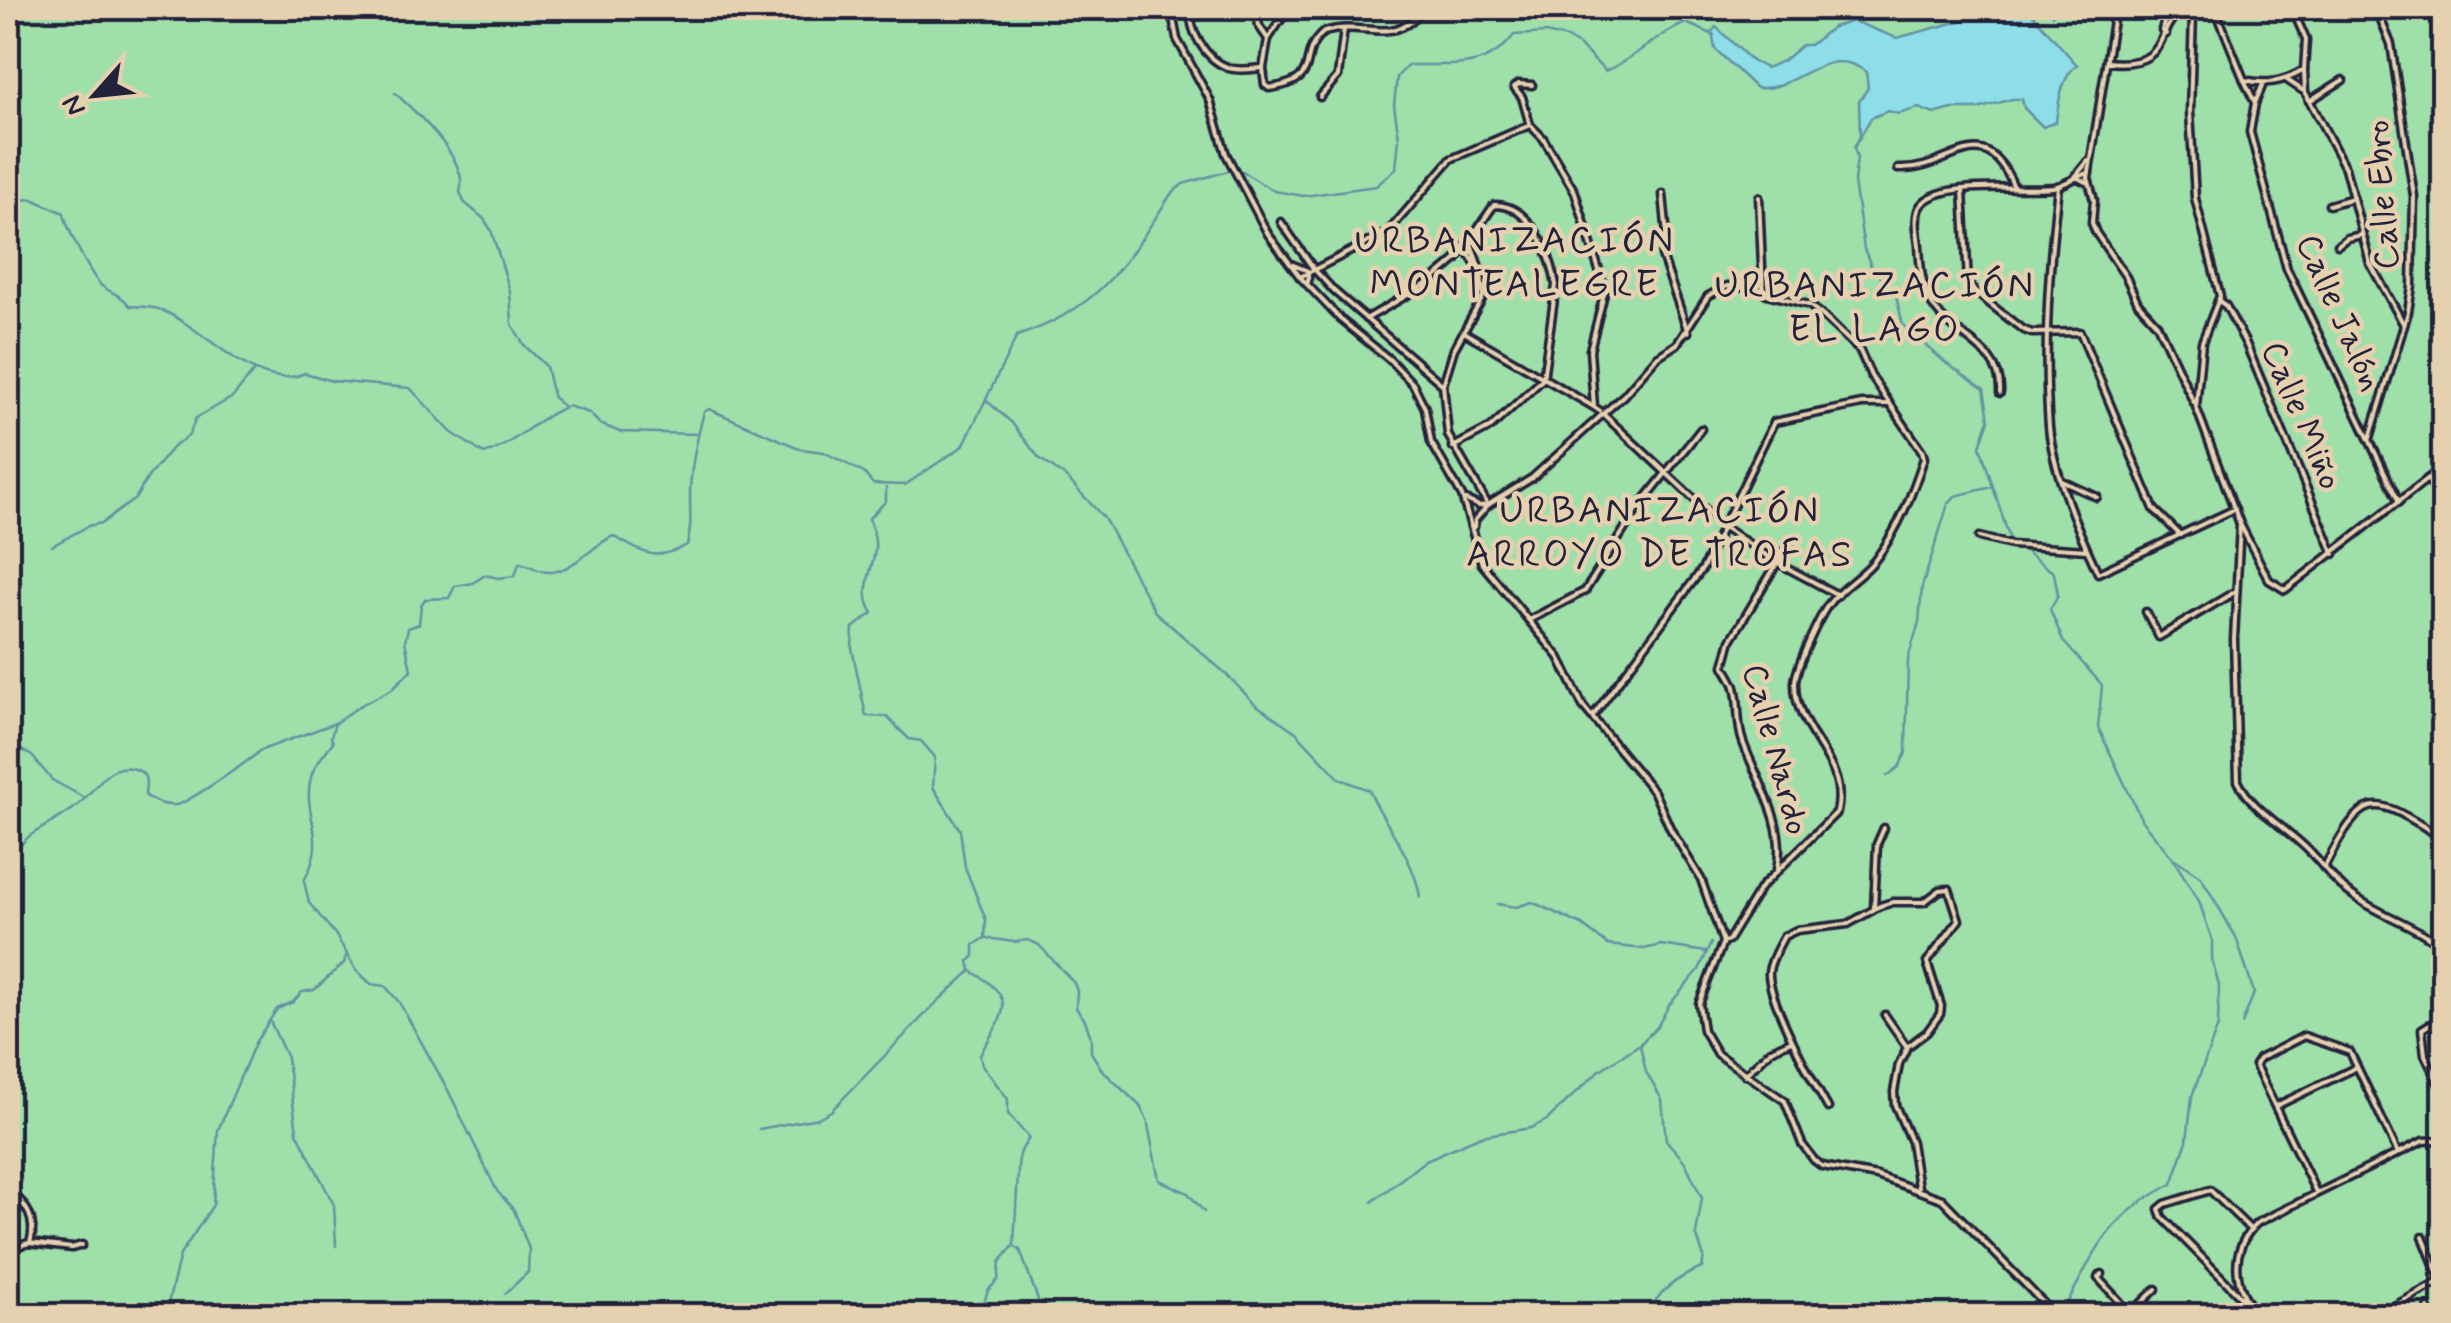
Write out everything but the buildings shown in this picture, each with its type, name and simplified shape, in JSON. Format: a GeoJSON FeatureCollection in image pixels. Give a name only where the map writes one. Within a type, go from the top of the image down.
{"type":"FeatureCollection","features":[{"type":"Feature","properties":{"kind":"street"},"geometry":{"type":"LineString","coordinates":[[1171,8],[1177,39],[1210,100],[1226,154],[1248,200],[1300,277],[1340,320],[1412,384],[1425,408],[1431,442],[1462,496],[1476,511]]}},
{"type":"Feature","properties":{"kind":"street"},"geometry":{"type":"LineString","coordinates":[[1192,8],[1193,30],[1217,62],[1237,70],[1263,68]]}},
{"type":"Feature","properties":{"kind":"street"},"geometry":{"type":"LineString","coordinates":[[1256,8],[1259,26],[1268,40]]}},
{"type":"Feature","properties":{"kind":"street"},"geometry":{"type":"LineString","coordinates":[[1289,8],[1268,40],[1263,68],[1266,87],[1300,80],[1319,35],[1344,28],[1396,32],[1424,8]]}},
{"type":"Feature","properties":{"kind":"street"},"geometry":{"type":"LineString","coordinates":[[2115,8],[2089,173],[2094,200],[2092,222],[2138,304],[2158,324],[2196,407],[2240,524],[2269,580],[2280,589],[2290,588],[2444,466]]}},
{"type":"Feature","properties":{"kind":"street"},"geometry":{"type":"LineString","coordinates":[[2107,62],[2136,62],[2159,46],[2168,8]]}},
{"type":"Feature","properties":{"kind":"street"},"geometry":{"type":"LineString","coordinates":[[2215,8],[2244,80],[2263,84],[2287,80],[2304,70]]}},
{"type":"Feature","properties":{"kind":"street"},"geometry":{"type":"LineString","coordinates":[[2292,8],[2306,40],[2305,92]]}},
{"type":"Feature","properties":{"kind":"street","name":"Calle Ebro"},"geometry":{"type":"LineString","coordinates":[[2370,438],[2412,286],[2414,196],[2391,44],[2376,8]]}},
{"type":"Feature","properties":{"kind":"street","name":"Calle Miño"},"geometry":{"type":"LineString","coordinates":[[2165,29],[2178,13],[2186,10],[2194,14],[2190,112],[2195,198],[2219,301],[2226,306],[2261,379],[2334,554]]}},
{"type":"Feature","properties":{"kind":"street"},"geometry":{"type":"LineString","coordinates":[[1320,96],[1338,76],[1344,28]]}},
{"type":"Feature","properties":{"kind":"street","name":"Calle Jalón"},"geometry":{"type":"LineString","coordinates":[[2244,80],[2254,103],[2250,132],[2288,268],[2398,502]]}},
{"type":"Feature","properties":{"kind":"street"},"geometry":{"type":"LineString","coordinates":[[2287,80],[2305,92],[2345,168],[2370,262],[2404,326]]}},
{"type":"Feature","properties":{"kind":"street"},"geometry":{"type":"LineString","coordinates":[[2310,100],[2344,80]]}},
{"type":"Feature","properties":{"kind":"street"},"geometry":{"type":"LineString","coordinates":[[1532,85],[1519,84],[1514,88],[1522,97],[1530,124],[1544,138],[1575,192],[1605,290],[1590,350],[1600,412]]}},
{"type":"Feature","properties":{"kind":"street"},"geometry":{"type":"LineString","coordinates":[[2254,103],[2263,84]]}},
{"type":"Feature","properties":{"kind":"street"},"geometry":{"type":"LineString","coordinates":[[1300,277],[1394,228],[1450,160],[1530,124]]}},
{"type":"Feature","properties":{"kind":"street"},"geometry":{"type":"LineString","coordinates":[[1898,169],[1970,150],[1988,150],[2001,161],[2014,187]]}},
{"type":"Feature","properties":{"kind":"street"},"geometry":{"type":"LineString","coordinates":[[2076,176],[2091,158]]}},
{"type":"Feature","properties":{"kind":"street"},"geometry":{"type":"LineString","coordinates":[[2000,393],[2001,379],[1995,364],[1934,308],[1922,275],[1916,220],[1920,206],[1936,196],[1986,185],[2058,186],[2089,173]]}},
{"type":"Feature","properties":{"kind":"street"},"geometry":{"type":"LineString","coordinates":[[2076,176],[2089,184]]}},
{"type":"Feature","properties":{"kind":"street"},"geometry":{"type":"LineString","coordinates":[[2058,186],[2046,294],[2049,428],[2062,481],[2098,574],[2235,509]]}},
{"type":"Feature","properties":{"kind":"street"},"geometry":{"type":"LineString","coordinates":[[1963,190],[1968,283],[2023,330],[2076,331],[2082,336],[2154,509],[2180,535]]}},
{"type":"Feature","properties":{"kind":"street"},"geometry":{"type":"LineString","coordinates":[[1663,194],[1668,236],[1662,256],[1688,332]]}},
{"type":"Feature","properties":{"kind":"street"},"geometry":{"type":"LineString","coordinates":[[1759,197],[1763,290]]}},
{"type":"Feature","properties":{"kind":"street"},"geometry":{"type":"LineString","coordinates":[[2329,204],[2352,198]]}},
{"type":"Feature","properties":{"kind":"street"},"geometry":{"type":"LineString","coordinates":[[1366,319],[1430,282],[1456,260],[1488,210],[1496,204],[1522,214],[1534,230],[1556,285],[1542,379],[1490,427],[1454,448]]}},
{"type":"Feature","properties":{"kind":"street"},"geometry":{"type":"LineString","coordinates":[[1281,222],[1310,270],[1443,385]]}},
{"type":"Feature","properties":{"kind":"street"},"geometry":{"type":"LineString","coordinates":[[2338,245],[2362,235]]}},
{"type":"Feature","properties":{"kind":"street"},"geometry":{"type":"LineString","coordinates":[[1470,241],[1482,273],[1483,297],[1454,349],[1443,385],[1448,435],[1488,506]]}},
{"type":"Feature","properties":{"kind":"street"},"geometry":{"type":"LineString","coordinates":[[1465,248],[1482,273]]}},
{"type":"Feature","properties":{"kind":"street"},"geometry":{"type":"LineString","coordinates":[[1287,261],[1310,270]]}},
{"type":"Feature","properties":{"kind":"street"},"geometry":{"type":"LineString","coordinates":[[1310,270],[1310,288]]}},
{"type":"Feature","properties":{"kind":"street"},"geometry":{"type":"LineString","coordinates":[[1476,511],[1532,478],[1600,412],[1624,395],[1657,357],[1678,344],[1708,296],[1720,288],[1755,287],[1808,306],[1844,334],[1860,351],[1871,376],[1924,458],[1905,513],[1866,570],[1829,604],[1794,681],[1802,717],[1829,757],[1841,795],[1837,812],[1761,887],[1728,941],[1723,942]]}},
{"type":"Feature","properties":{"kind":"street"},"geometry":{"type":"LineString","coordinates":[[2196,407],[2202,342],[2219,301]]}},
{"type":"Feature","properties":{"kind":"street"},"geometry":{"type":"LineString","coordinates":[[1464,332],[1600,412],[1725,528],[1778,563],[1838,595]]}},
{"type":"Feature","properties":{"kind":"street"},"geometry":{"type":"LineString","coordinates":[[1592,716],[1703,568],[1774,422],[1862,404],[1891,404]]}},
{"type":"Feature","properties":{"kind":"street"},"geometry":{"type":"LineString","coordinates":[[1529,620],[1584,591],[1638,508],[1701,428]]}},
{"type":"Feature","properties":{"kind":"street"},"geometry":{"type":"LineString","coordinates":[[2427,479],[2440,495]]}},
{"type":"Feature","properties":{"kind":"street"},"geometry":{"type":"LineString","coordinates":[[2062,481],[2097,496]]}},
{"type":"Feature","properties":{"kind":"street"},"geometry":{"type":"LineString","coordinates":[[1462,496],[1476,511],[1479,556]]}},
{"type":"Feature","properties":{"kind":"street"},"geometry":{"type":"LineString","coordinates":[[1476,511],[1479,556],[1488,572],[1559,656],[1576,694],[1625,752],[1662,806],[1670,830],[1701,879],[1723,942],[1699,996],[1699,1012],[1712,1046],[1724,1060],[1785,1101],[1802,1144],[1814,1160],[1822,1166],[1877,1176],[1942,1199],[2056,1316]]}},
{"type":"Feature","properties":{"kind":"street"},"geometry":{"type":"LineString","coordinates":[[2240,524],[2234,639],[2238,781],[2248,796],[2355,898],[2420,930],[2444,949]]}},
{"type":"Feature","properties":{"kind":"street"},"geometry":{"type":"LineString","coordinates":[[1978,538],[2087,550]]}},
{"type":"Feature","properties":{"kind":"street","name":"Calle Nardo"},"geometry":{"type":"LineString","coordinates":[[1777,869],[1781,852],[1778,826],[1743,742],[1736,718],[1735,687],[1724,666],[1731,640],[1791,540]]}},
{"type":"Feature","properties":{"kind":"street"},"geometry":{"type":"LineString","coordinates":[[2146,612],[2159,638],[2236,591]]}},
{"type":"Feature","properties":{"kind":"street"},"geometry":{"type":"LineString","coordinates":[[2324,868],[2356,814],[2367,806],[2388,806],[2444,839]]}},
{"type":"Feature","properties":{"kind":"street"},"geometry":{"type":"LineString","coordinates":[[1874,910],[1877,844],[1884,828]]}},
{"type":"Feature","properties":{"kind":"street"},"geometry":{"type":"LineString","coordinates":[[1828,1108],[1792,1040],[1769,972],[1784,936],[1797,930],[1848,924],[1903,900],[1924,902],[1947,889],[1960,914],[1956,926],[1927,962],[1940,1014],[1908,1047],[1899,1064],[1894,1092],[1911,1142],[1917,1188]]}},
{"type":"Feature","properties":{"kind":"street"},"geometry":{"type":"LineString","coordinates":[[1885,1015],[1908,1047]]}},
{"type":"Feature","properties":{"kind":"street"},"geometry":{"type":"LineString","coordinates":[[2444,1033],[2430,1024],[2422,1029],[2425,1055],[2444,1095]]}},
{"type":"Feature","properties":{"kind":"street"},"geometry":{"type":"LineString","coordinates":[[2316,1192],[2255,1065],[2259,1058],[2304,1036],[2350,1052],[2398,1153]]}},
{"type":"Feature","properties":{"kind":"street"},"geometry":{"type":"LineString","coordinates":[[1746,1075],[1770,1050],[1792,1040]]}},
{"type":"Feature","properties":{"kind":"street"},"geometry":{"type":"LineString","coordinates":[[2276,1106],[2357,1067]]}},
{"type":"Feature","properties":{"kind":"street"},"geometry":{"type":"LineString","coordinates":[[2248,1303],[2237,1276],[2240,1248],[2250,1229],[2267,1215],[2423,1141],[2444,1140]]}},
{"type":"Feature","properties":{"kind":"street"},"geometry":{"type":"LineString","coordinates":[[1906,1185],[1913,1173]]}},
{"type":"Feature","properties":{"kind":"street"},"geometry":{"type":"LineString","coordinates":[[8,1186],[30,1214],[34,1226],[30,1243]]}},
{"type":"Feature","properties":{"kind":"street"},"geometry":{"type":"LineString","coordinates":[[2250,1229],[2210,1190],[2160,1209],[2162,1218],[2259,1316]]}},
{"type":"Feature","properties":{"kind":"street"},"geometry":{"type":"LineString","coordinates":[[2374,1316],[2441,1282],[2423,1237]]}},
{"type":"Feature","properties":{"kind":"street"},"geometry":{"type":"LineString","coordinates":[[8,1249],[30,1243],[72,1248],[82,1245]]}},
{"type":"Feature","properties":{"kind":"street"},"geometry":{"type":"LineString","coordinates":[[2102,1274],[2098,1278],[2132,1314],[2156,1290]]}},
{"type":"Feature","properties":{"kind":"street"},"geometry":{"type":"LineString","coordinates":[[2225,1281],[2237,1276]]}},
{"type":"Feature","properties":{"kind":"street"},"geometry":{"type":"LineString","coordinates":[[2117,1316],[2126,1308]]}},
{"type":"Feature","properties":{"kind":"street"},"geometry":{"type":"LineString","coordinates":[[2428,1308],[2432,1316]]}},
{"type":"Feature","properties":{"kind":"street"},"geometry":{"type":"LineString","coordinates":[[2079,1310],[2084,1316]]}},
{"type":"Feature","properties":{"kind":"green space"},"geometry":{"type":"Polygon","coordinates":[[[8,8],[2443,8],[2443,1315],[8,1315],[8,8]]]}},
{"type":"Feature","properties":{"kind":"water"},"geometry":{"type":"Polygon","coordinates":[[[1990,8],[2027,8],[2077,65],[2064,83],[2056,122],[2043,127],[2024,108],[2022,99],[2012,99],[1978,109],[1934,114],[1919,108],[1898,114],[1888,111],[1871,118],[1860,137],[1859,101],[1868,88],[1866,72],[1837,62],[1784,83],[1756,88],[1715,49],[1712,32],[1716,27],[1752,61],[1766,68],[1783,61],[1802,45],[1810,45],[1833,27],[1853,21],[1897,38],[1975,17],[1990,8]]]}},
{"type":"Feature","properties":{"kind":"waterway"},"geometry":{"type":"LineString","coordinates":[[2052,15],[2060,8]]}},
{"type":"Feature","properties":{"kind":"waterway"},"geometry":{"type":"LineString","coordinates":[[2438,8],[2444,19]]}},
{"type":"Feature","properties":{"kind":"waterway"},"geometry":{"type":"LineString","coordinates":[[1241,171],[1274,191],[1304,196],[1376,186],[1396,169],[1397,77],[1408,65],[1466,64],[1492,55],[1514,35],[1546,33],[1579,45],[1605,71],[1686,23],[1714,35]]}},
{"type":"Feature","properties":{"kind":"waterway"},"geometry":{"type":"LineString","coordinates":[[395,93],[450,152],[461,180],[464,202],[491,230],[510,291],[512,324],[524,345],[546,366],[553,397],[564,407]]}},
{"type":"Feature","properties":{"kind":"waterway"},"geometry":{"type":"LineString","coordinates":[[1859,138],[1854,148],[1854,182],[1864,249],[1872,268],[1895,292],[1903,325],[1947,364],[1984,389],[1989,420],[1980,446],[2010,540],[2054,573],[2058,595],[2050,609],[2063,641],[2102,685],[2098,727],[2142,821],[2172,857],[2199,901],[2212,940],[2212,960],[2219,985],[2218,1026],[2192,1096],[2187,1141],[2172,1184],[2118,1222],[2096,1251],[2064,1309]]}},
{"type":"Feature","properties":{"kind":"waterway"},"geometry":{"type":"LineString","coordinates":[[8,856],[31,835],[78,805],[117,769],[125,767],[143,773],[145,795],[159,803],[176,805],[219,781],[259,751],[335,723],[392,689],[411,670],[405,641],[408,628],[419,624],[425,599],[449,598],[455,586],[473,583],[485,575],[515,576],[519,563],[542,571],[561,570],[613,536],[640,551],[656,554],[687,545],[693,464],[704,412],[709,409],[801,449],[824,452],[864,473],[873,484],[905,485],[963,446],[1017,336],[1046,325],[1091,297],[1124,263],[1171,194],[1183,184],[1228,171]]}},
{"type":"Feature","properties":{"kind":"waterway"},"geometry":{"type":"LineString","coordinates":[[8,201],[32,199],[64,213],[98,282],[130,306],[150,307],[178,318],[231,356],[268,375],[287,377],[305,373],[332,381],[410,388],[451,432],[484,454],[568,406],[589,413],[600,424],[620,432],[698,434]]}},
{"type":"Feature","properties":{"kind":"waterway"},"geometry":{"type":"LineString","coordinates":[[52,546],[88,526],[102,523],[135,499],[172,448],[189,435],[196,418],[233,397],[255,370]]}},
{"type":"Feature","properties":{"kind":"waterway"},"geometry":{"type":"LineString","coordinates":[[986,400],[1012,423],[1039,458],[1067,478],[1104,518],[1155,612],[1255,704],[1296,732],[1340,779],[1369,790],[1405,855],[1420,897]]}},
{"type":"Feature","properties":{"kind":"waterway"},"geometry":{"type":"LineString","coordinates":[[1887,776],[1899,767],[1906,753],[1908,659],[1919,622],[1922,587],[1948,504],[1955,496],[1992,487]]}},
{"type":"Feature","properties":{"kind":"waterway"},"geometry":{"type":"LineString","coordinates":[[886,488],[886,501],[869,518],[875,546],[867,598],[873,613],[853,628],[852,648],[866,716],[887,717],[909,739],[921,741],[935,757],[933,787],[960,830],[965,867],[986,920],[985,938],[974,945],[974,956],[969,961],[971,971],[987,981],[1002,1000],[1000,1019],[980,1055],[982,1065],[1008,1099],[1008,1114],[1029,1138],[1019,1154],[1014,1245],[1000,1262],[998,1280],[988,1290],[983,1306],[965,1316]]}},
{"type":"Feature","properties":{"kind":"waterway"},"geometry":{"type":"LineString","coordinates":[[165,1316],[180,1255],[213,1205],[218,1130],[255,1043],[277,1009],[293,1002],[302,992],[314,990],[344,963],[347,954],[309,903],[304,881],[315,851],[309,804],[311,777],[333,742],[335,723]]}},
{"type":"Feature","properties":{"kind":"waterway"},"geometry":{"type":"LineString","coordinates":[[8,742],[32,756],[52,780],[85,798]]}},
{"type":"Feature","properties":{"kind":"waterway"},"geometry":{"type":"LineString","coordinates":[[2175,859],[2201,877],[2236,937],[2254,993],[2242,1024]]}},
{"type":"Feature","properties":{"kind":"waterway"},"geometry":{"type":"LineString","coordinates":[[1497,904],[1516,907],[1532,902],[1582,925],[1608,945],[1644,949],[1661,945],[1706,952]]}},
{"type":"Feature","properties":{"kind":"waterway"},"geometry":{"type":"LineString","coordinates":[[986,938],[1028,940],[1039,945],[1074,983],[1076,1008],[1085,1020],[1091,1052],[1102,1070],[1140,1106],[1147,1120],[1159,1180],[1188,1193],[1204,1212]]}},
{"type":"Feature","properties":{"kind":"waterway"},"geometry":{"type":"LineString","coordinates":[[1372,1202],[1426,1160],[1481,1136],[1531,1128],[1547,1120],[1600,1070],[1640,1044],[1657,1027],[1669,1005],[1699,970],[1711,943]]}},
{"type":"Feature","properties":{"kind":"waterway"},"geometry":{"type":"LineString","coordinates":[[348,956],[371,984],[385,986],[399,1002],[497,1191],[514,1210],[529,1249],[528,1272],[505,1294]]}},
{"type":"Feature","properties":{"kind":"waterway"},"geometry":{"type":"LineString","coordinates":[[759,1129],[818,1118],[831,1111],[971,971]]}},
{"type":"Feature","properties":{"kind":"waterway"},"geometry":{"type":"LineString","coordinates":[[270,1021],[287,1058],[297,1132],[334,1205],[336,1246]]}},
{"type":"Feature","properties":{"kind":"waterway"},"geometry":{"type":"LineString","coordinates":[[1640,1045],[1646,1072],[1662,1100],[1666,1140],[1685,1162],[1702,1198],[1696,1234],[1704,1257],[1702,1268],[1669,1286],[1648,1316]]}},
{"type":"Feature","properties":{"kind":"waterway"},"geometry":{"type":"LineString","coordinates":[[1016,1247],[1039,1303],[1073,1316]]}},
{"type":"Feature","properties":{"kind":"district","name":"URBANIZACIÓN MONTEALEGRE"},"geometry":{"type":"Point","coordinates":[1515,261]}},
{"type":"Feature","properties":{"kind":"district","name":"URBANIZACIÓN EL LAGO"},"geometry":{"type":"Point","coordinates":[1875,306]}},
{"type":"Feature","properties":{"kind":"district","name":"URBANIZACIÓN ARROYO DE TROFAS"},"geometry":{"type":"Point","coordinates":[1660,531]}}]}
